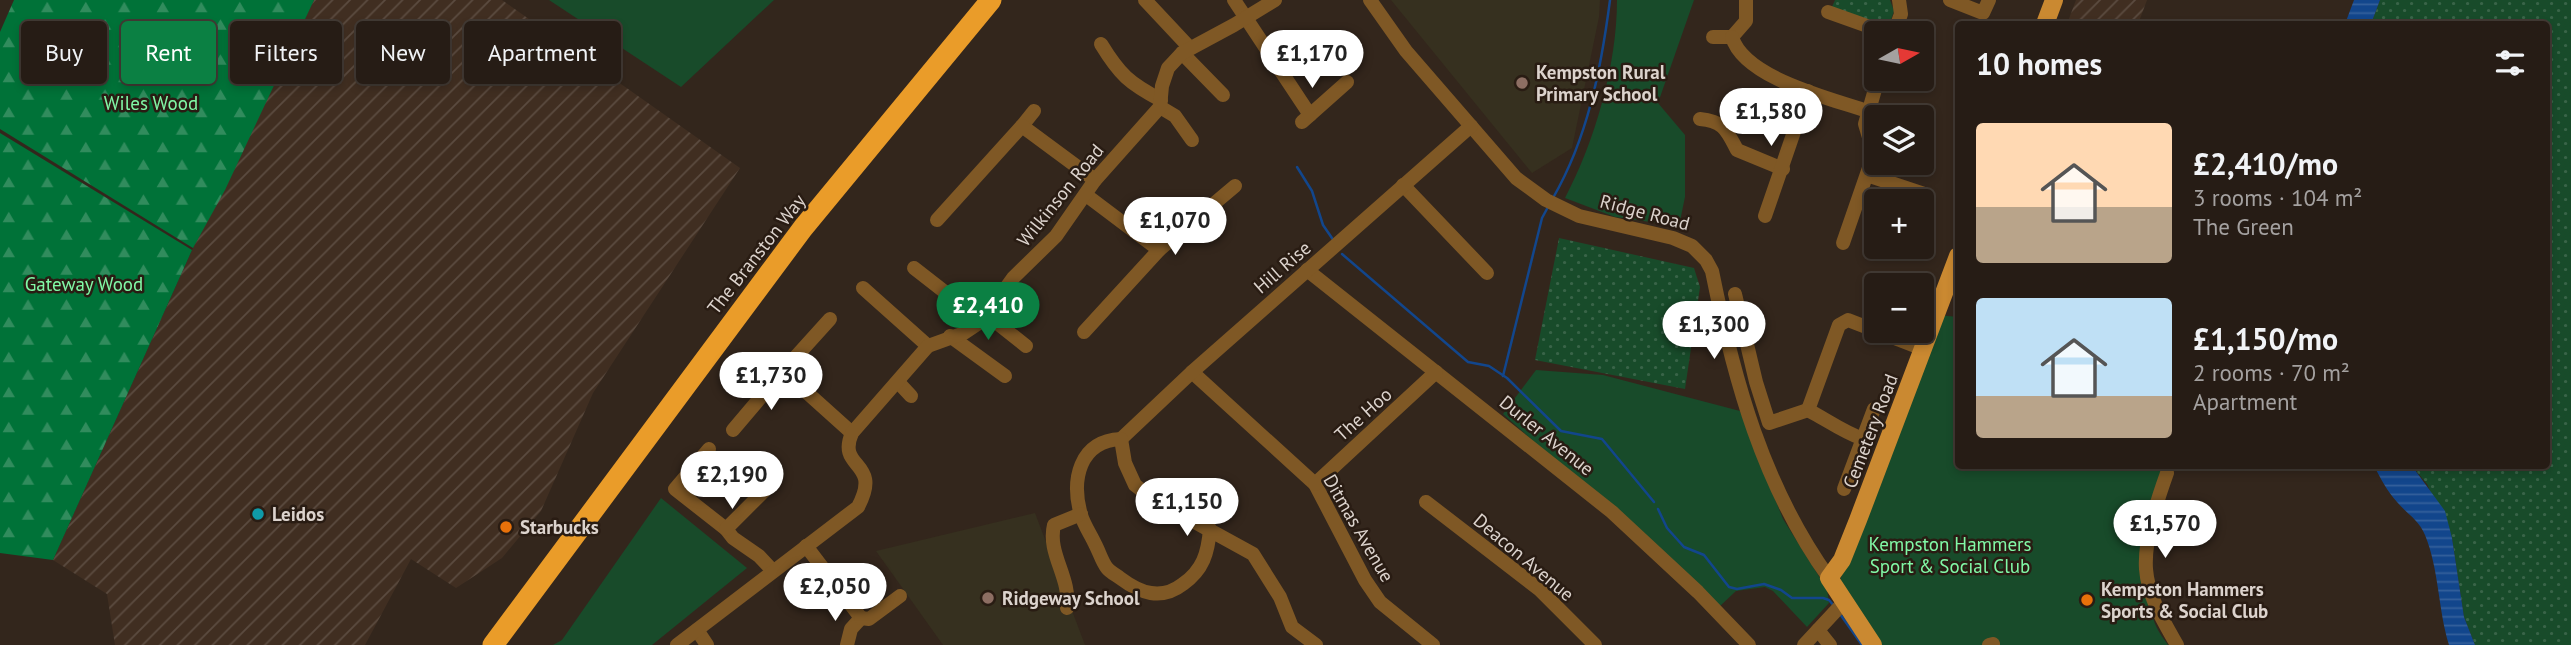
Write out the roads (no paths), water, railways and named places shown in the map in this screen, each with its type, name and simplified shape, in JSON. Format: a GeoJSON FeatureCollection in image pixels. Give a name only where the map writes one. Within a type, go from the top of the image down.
{"type":"FeatureCollection","features":[{"type":"Feature","properties":{"kind":"highway","name":"The Branston Way"},"geometry":{"type":"LineString","coordinates":[[493,645],[803,228],[991,0]]}},
{"type":"Feature","properties":{"kind":"main road"},"geometry":{"type":"LineString","coordinates":[[2046,21],[2054,0]]}},
{"type":"Feature","properties":{"kind":"main road","name":"Cemetery Road"},"geometry":{"type":"LineString","coordinates":[[1836,598],[1846,550],[1955,264]]}},
{"type":"Feature","properties":{"kind":"main road"},"geometry":{"type":"LineString","coordinates":[[1836,598],[1873,645]]}},
{"type":"Feature","properties":{"kind":"street"},"geometry":{"type":"LineString","coordinates":[[1145,0],[1223,95]]}},
{"type":"Feature","properties":{"kind":"street"},"geometry":{"type":"LineString","coordinates":[[1234,0],[1306,119],[1346,82]]}},
{"type":"Feature","properties":{"kind":"street"},"geometry":{"type":"LineString","coordinates":[[1186,50],[1275,0]]}},
{"type":"Feature","properties":{"kind":"street","name":"Ridge Road"},"geometry":{"type":"LineString","coordinates":[[1370,0],[1406,51],[1516,178],[1550,202],[1579,216],[1673,238],[1692,246],[1706,260],[1712,271],[1729,352],[1753,430],[1791,518],[1836,598]]}},
{"type":"Feature","properties":{"kind":"street"},"geometry":{"type":"LineString","coordinates":[[1713,37],[1731,37],[1746,22],[1746,0]]}},
{"type":"Feature","properties":{"kind":"street"},"geometry":{"type":"LineString","coordinates":[[1898,21],[1901,14],[1899,0]]}},
{"type":"Feature","properties":{"kind":"street"},"geometry":{"type":"LineString","coordinates":[[1950,0],[1984,12]]}},
{"type":"Feature","properties":{"kind":"street"},"geometry":{"type":"LineString","coordinates":[[1828,12],[1864,25]]}},
{"type":"Feature","properties":{"kind":"street"},"geometry":{"type":"LineString","coordinates":[[1731,37],[1735,49],[1774,79],[1864,110]]}},
{"type":"Feature","properties":{"kind":"street"},"geometry":{"type":"LineString","coordinates":[[1101,44],[1115,67],[1131,83],[1175,116],[1192,140]]}},
{"type":"Feature","properties":{"kind":"street","name":"Wilkinson Road"},"geometry":{"type":"LineString","coordinates":[[852,433],[928,346],[964,333],[985,318],[1013,278],[1056,236],[1095,180],[1160,103],[1168,68],[1186,50]]}},
{"type":"Feature","properties":{"kind":"street"},"geometry":{"type":"LineString","coordinates":[[1765,216],[1808,91]]}},
{"type":"Feature","properties":{"kind":"street"},"geometry":{"type":"LineString","coordinates":[[937,220],[1034,111]]}},
{"type":"Feature","properties":{"kind":"street"},"geometry":{"type":"LineString","coordinates":[[1700,119],[1712,120],[1725,128],[1737,150],[1783,169]]}},
{"type":"Feature","properties":{"kind":"street"},"geometry":{"type":"LineString","coordinates":[[1023,126],[1095,180]]}},
{"type":"Feature","properties":{"kind":"street","name":"Hill Rise"},"geometry":{"type":"LineString","coordinates":[[1121,439],[1192,372],[1471,126]]}},
{"type":"Feature","properties":{"kind":"street"},"geometry":{"type":"LineString","coordinates":[[1843,243],[1867,175],[1909,189]]}},
{"type":"Feature","properties":{"kind":"street"},"geometry":{"type":"LineString","coordinates":[[1403,185],[1487,273]]}},
{"type":"Feature","properties":{"kind":"street"},"geometry":{"type":"LineString","coordinates":[[1084,332],[1159,250],[1235,186]]}},
{"type":"Feature","properties":{"kind":"street"},"geometry":{"type":"LineString","coordinates":[[1086,195],[1159,250]]}},
{"type":"Feature","properties":{"kind":"street"},"geometry":{"type":"LineString","coordinates":[[922,267],[985,318],[1026,346]]}},
{"type":"Feature","properties":{"kind":"street","name":"Durler Avenue"},"geometry":{"type":"LineString","coordinates":[[1307,270],[1612,512],[1698,592],[1749,645]]}},
{"type":"Feature","properties":{"kind":"street"},"geometry":{"type":"LineString","coordinates":[[863,288],[928,346]]}},
{"type":"Feature","properties":{"kind":"street"},"geometry":{"type":"LineString","coordinates":[[1735,294],[1756,382],[1769,423],[1808,410],[1848,434],[1863,439]]}},
{"type":"Feature","properties":{"kind":"street"},"geometry":{"type":"LineString","coordinates":[[733,429],[830,319]]}},
{"type":"Feature","properties":{"kind":"street"},"geometry":{"type":"LineString","coordinates":[[1808,410],[1839,325],[1848,320],[1923,349]]}},
{"type":"Feature","properties":{"kind":"street"},"geometry":{"type":"LineString","coordinates":[[950,336],[1005,376]]}},
{"type":"Feature","properties":{"kind":"street"},"geometry":{"type":"LineString","coordinates":[[677,645],[858,507],[866,493],[867,478],[848,453],[847,446],[852,433],[783,371]]}},
{"type":"Feature","properties":{"kind":"street","name":"Ditmas Avenue"},"geometry":{"type":"LineString","coordinates":[[1192,372],[1315,484],[1365,580],[1380,602],[1433,645]]}},
{"type":"Feature","properties":{"kind":"street","name":"The Hoo"},"geometry":{"type":"LineString","coordinates":[[1315,484],[1436,372]]}},
{"type":"Feature","properties":{"kind":"street"},"geometry":{"type":"LineString","coordinates":[[898,382],[911,396]]}},
{"type":"Feature","properties":{"kind":"street"},"geometry":{"type":"LineString","coordinates":[[1844,489],[1874,409]]}},
{"type":"Feature","properties":{"kind":"street"},"geometry":{"type":"LineString","coordinates":[[1210,529],[1208,548],[1202,565],[1189,580],[1174,591],[1152,594],[1134,588],[1107,568],[1081,514],[1077,478],[1090,449],[1108,439],[1121,439],[1125,463],[1135,485],[1153,499],[1210,529],[1253,554],[1280,597],[1292,627],[1316,645]]}},
{"type":"Feature","properties":{"kind":"street"},"geometry":{"type":"LineString","coordinates":[[709,449],[675,489],[726,529],[733,538],[759,556],[773,571]]}},
{"type":"Feature","properties":{"kind":"street"},"geometry":{"type":"LineString","coordinates":[[2167,473],[2157,501],[2146,569],[2157,609],[2177,645]]}},
{"type":"Feature","properties":{"kind":"street"},"geometry":{"type":"LineString","coordinates":[[726,529],[765,490]]}},
{"type":"Feature","properties":{"kind":"street","name":"Deacon Avenue"},"geometry":{"type":"LineString","coordinates":[[1426,502],[1540,590],[1595,645]]}},
{"type":"Feature","properties":{"kind":"street"},"geometry":{"type":"LineString","coordinates":[[1067,608],[1069,592],[1051,535],[1054,525],[1081,514]]}},
{"type":"Feature","properties":{"kind":"street"},"geometry":{"type":"LineString","coordinates":[[806,546],[861,618],[869,619],[900,596]]}},
{"type":"Feature","properties":{"kind":"street"},"geometry":{"type":"LineString","coordinates":[[1804,645],[1818,630],[1836,598]]}},
{"type":"Feature","properties":{"kind":"street"},"geometry":{"type":"LineString","coordinates":[[847,645],[851,629],[861,618]]}},
{"type":"Feature","properties":{"kind":"street"},"geometry":{"type":"LineString","coordinates":[[697,630],[706,645]]}},
{"type":"Feature","properties":{"kind":"street"},"geometry":{"type":"LineString","coordinates":[[1818,630],[1830,645]]}},
{"type":"Feature","properties":{"kind":"water"},"geometry":{"type":"Polygon","coordinates":[[[2354,0],[2380,0],[2372,21],[2346,21],[2354,0]]]}},
{"type":"Feature","properties":{"kind":"water"},"geometry":{"type":"Polygon","coordinates":[[[2376,469],[2414,469],[2445,511],[2452,538],[2464,617],[2475,645],[2449,645],[2433,561],[2425,535],[2384,485],[2376,469]]]}},
{"type":"Feature","properties":{"kind":"waterway"},"geometry":{"type":"LineString","coordinates":[[1553,198],[1584,127],[1602,51],[1610,0]]}},
{"type":"Feature","properties":{"kind":"waterway"},"geometry":{"type":"LineString","coordinates":[[1297,167],[1312,191],[1323,225],[1334,241]]}},
{"type":"Feature","properties":{"kind":"waterway"},"geometry":{"type":"LineString","coordinates":[[1503,376],[1542,218],[1548,207]]}},
{"type":"Feature","properties":{"kind":"waterway"},"geometry":{"type":"LineString","coordinates":[[1342,254],[1468,362],[1489,366],[1507,378],[1561,431],[1602,439],[1654,502]]}},
{"type":"Feature","properties":{"kind":"waterway"},"geometry":{"type":"LineString","coordinates":[[1658,509],[1667,528],[1684,547],[1704,555],[1729,587],[1737,589],[1764,584],[1781,590],[1792,598],[1823,598],[1834,606]]}},
{"type":"Feature","properties":{"kind":"waterway"},"geometry":{"type":"LineString","coordinates":[[1840,614],[1862,645]]}},
{"type":"Feature","properties":{"kind":"place","name":"Kempston Rural Primary School"},"geometry":{"type":"Point","coordinates":[1522,83]}},
{"type":"Feature","properties":{"kind":"place","name":"Leidos"},"geometry":{"type":"Point","coordinates":[258,514]}},
{"type":"Feature","properties":{"kind":"place","name":"Starbucks"},"geometry":{"type":"Point","coordinates":[506,527]}},
{"type":"Feature","properties":{"kind":"place","name":"Ridgeway School"},"geometry":{"type":"Point","coordinates":[988,598]}},
{"type":"Feature","properties":{"kind":"place","name":"Kempston Hammers Sports & Social Club"},"geometry":{"type":"Point","coordinates":[2087,600]}},
{"type":"Feature","properties":{"kind":"park label","name":"Wiles Wood"},"geometry":{"type":"Point","coordinates":[151,103]}},
{"type":"Feature","properties":{"kind":"park label","name":"Gateway Wood"},"geometry":{"type":"Point","coordinates":[84,284]}},
{"type":"Feature","properties":{"kind":"park label","name":"Kempston Hammers Sport & Social Club"},"geometry":{"type":"Point","coordinates":[1950,555]}}]}
